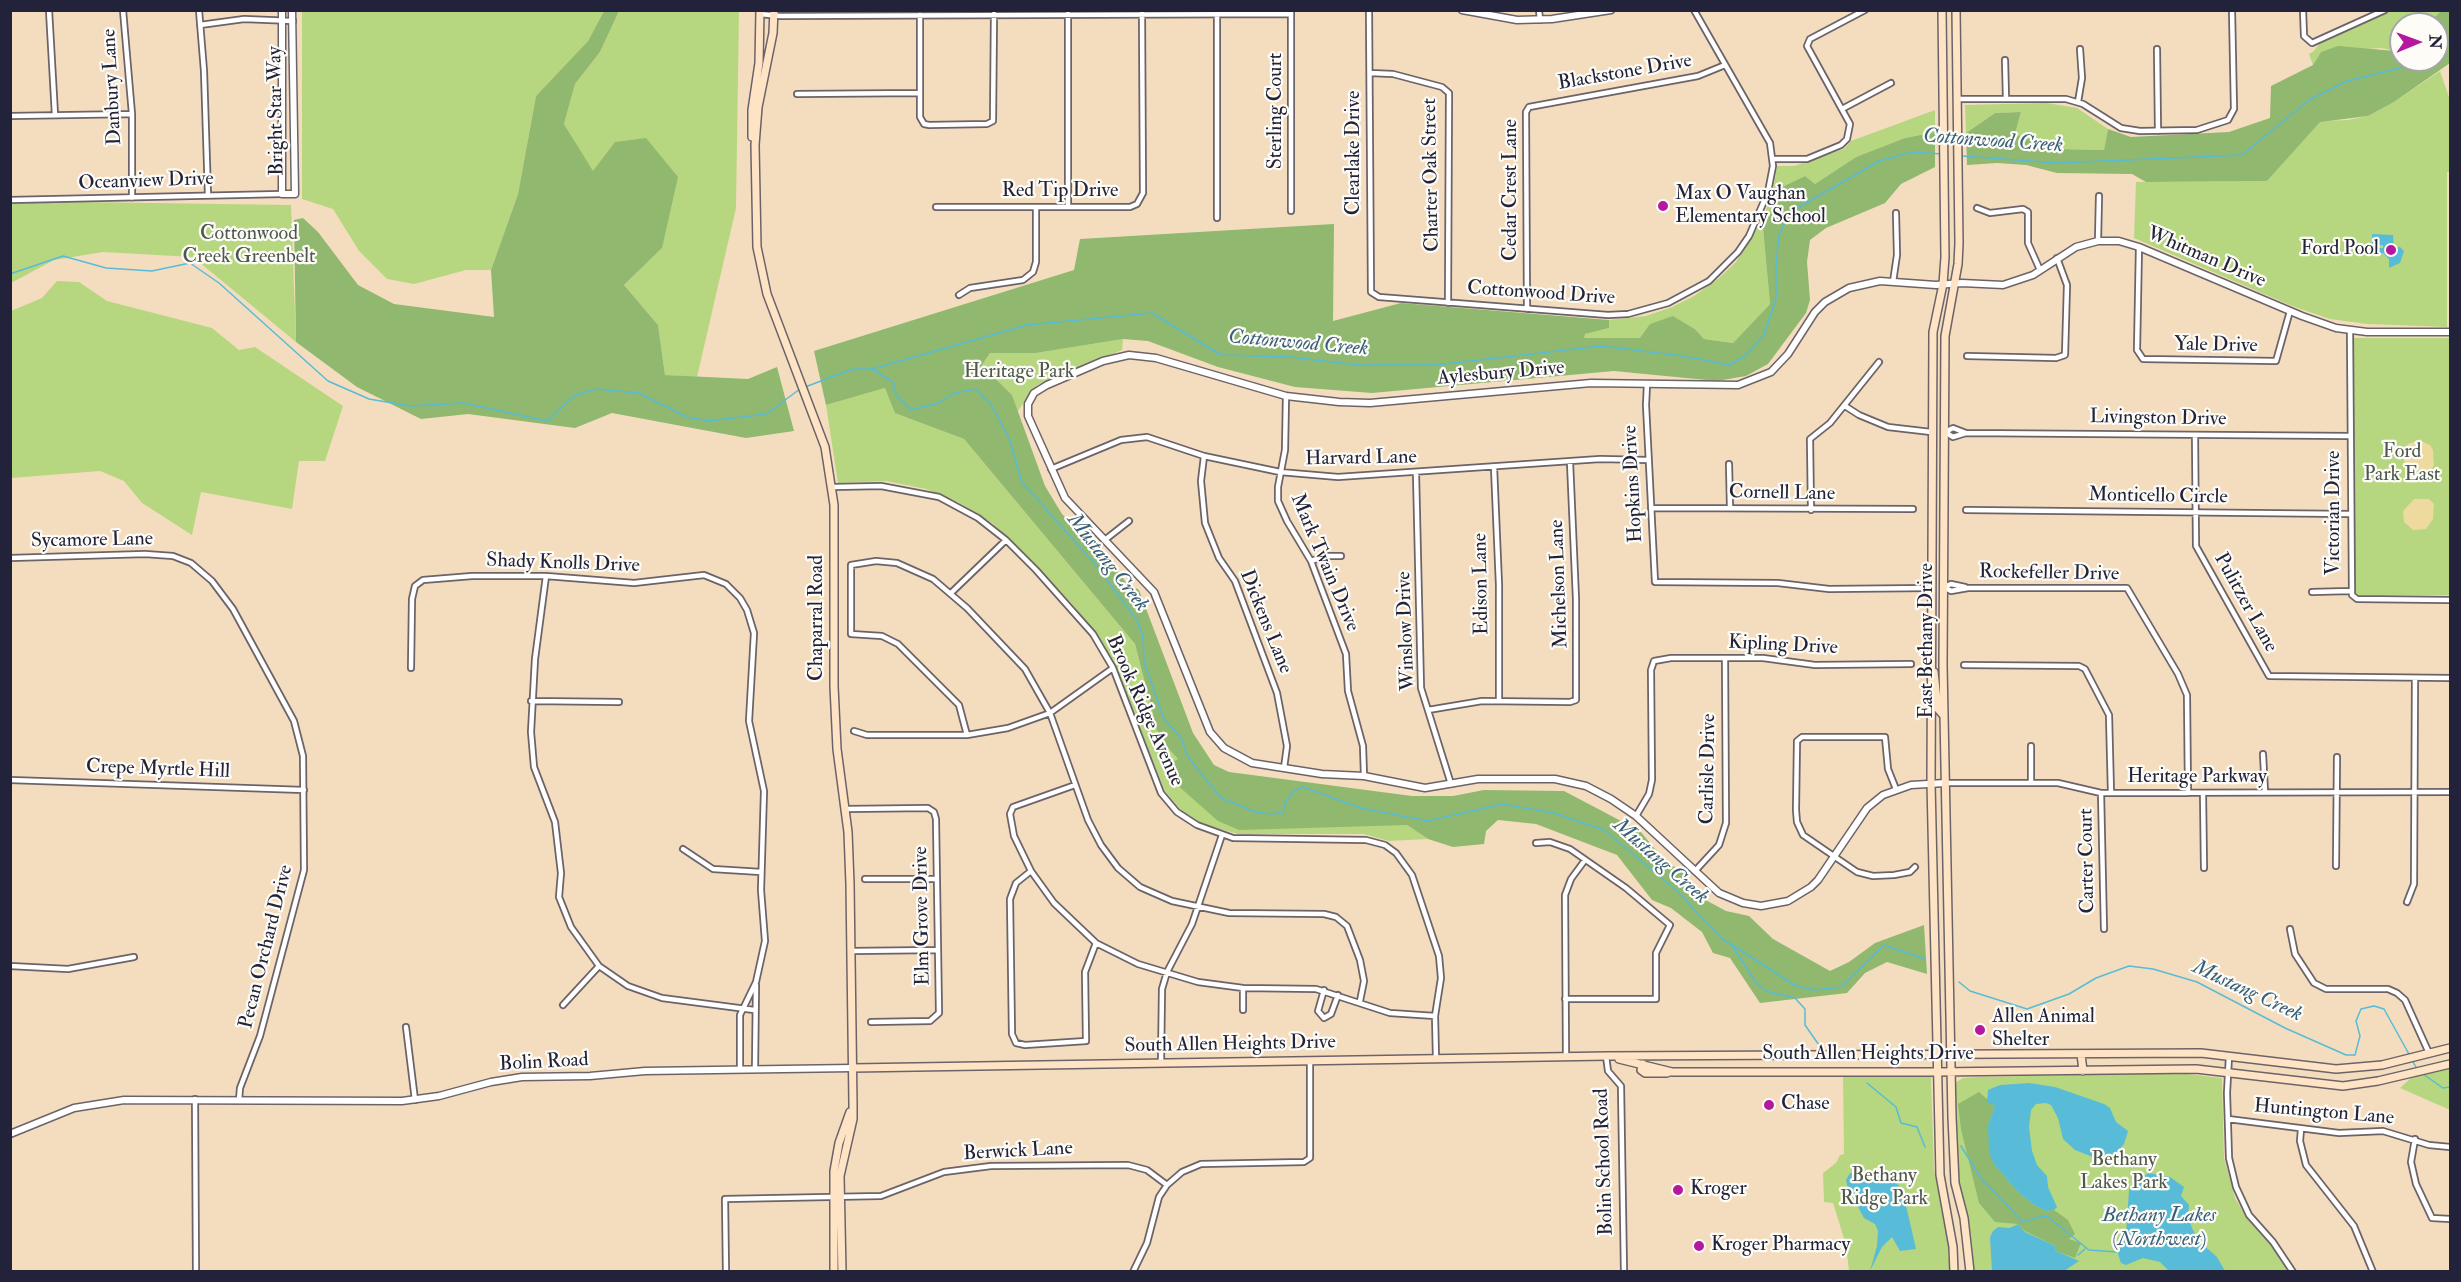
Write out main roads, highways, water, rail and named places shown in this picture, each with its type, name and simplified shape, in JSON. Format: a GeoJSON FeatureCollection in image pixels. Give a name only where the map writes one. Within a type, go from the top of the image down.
{"type":"FeatureCollection","features":[{"type":"Feature","properties":{"kind":"main road","name":"East Bethany Drive"},"geometry":{"type":"LineString","coordinates":[[1942,10],[1945,257],[1943,284],[1933,332],[1930,588],[1931,783],[1940,1175],[1953,1247],[1954,1272]]}},
{"type":"Feature","properties":{"kind":"main road","name":"East Bethany Drive"},"geometry":{"type":"LineString","coordinates":[[1956,10],[1959,243],[1955,283],[1945,336],[1944,716],[1955,1183],[1964,1218],[1970,1272]]}},
{"type":"Feature","properties":{"kind":"main road","name":"Chaparral Road"},"geometry":{"type":"LineString","coordinates":[[760,12],[759,63],[751,118],[758,257],[767,294],[818,429],[833,487],[834,686],[837,749],[845,809],[853,1068],[853,1119],[836,1198],[834,1272]]}},
{"type":"Feature","properties":{"kind":"main road","name":"Chaparral Road"},"geometry":{"type":"LineString","coordinates":[[754,145],[759,98],[774,13]]}},
{"type":"Feature","properties":{"kind":"main road"},"geometry":{"type":"LineString","coordinates":[[1931,432],[1944,432]]}},
{"type":"Feature","properties":{"kind":"main road"},"geometry":{"type":"LineString","coordinates":[[1930,588],[1944,587]]}},
{"type":"Feature","properties":{"kind":"main road"},"geometry":{"type":"LineString","coordinates":[[1930,660],[1938,709],[1944,716]]}},
{"type":"Feature","properties":{"kind":"main road","name":"South Allen Heights Drive"},"geometry":{"type":"LineString","coordinates":[[853,1068],[1566,1056],[2200,1053],[2336,1069],[2358,1068],[2451,1048]]}},
{"type":"Feature","properties":{"kind":"main road"},"geometry":{"type":"LineString","coordinates":[[2081,1054],[2083,1071]]}},
{"type":"Feature","properties":{"kind":"main road"},"geometry":{"type":"LineString","coordinates":[[1643,1064],[1650,1060],[1690,1055]]}},
{"type":"Feature","properties":{"kind":"main road","name":"South Allen Heights Drive"},"geometry":{"type":"LineString","coordinates":[[1607,1056],[1672,1072],[2196,1069],[2343,1086],[2408,1075],[2451,1064]]}},
{"type":"Feature","properties":{"kind":"main road"},"geometry":{"type":"LineString","coordinates":[[1794,1056],[1794,1071]]}},
{"type":"Feature","properties":{"kind":"main road","name":"Chaparral Road"},"geometry":{"type":"LineString","coordinates":[[836,1198],[842,1272]]}},
{"type":"Feature","properties":{"kind":"water","name":"Ford Pool"},"geometry":{"type":"Polygon","coordinates":[[[2372,234],[2393,235],[2394,248],[2400,247],[2404,251],[2400,263],[2389,268],[2389,259],[2383,253],[2377,253],[2377,248],[2383,248],[2383,245],[2372,245],[2372,234]]]}},
{"type":"Feature","properties":{"kind":"water"},"geometry":{"type":"Polygon","coordinates":[[[2029,1083],[2055,1087],[2104,1104],[2110,1108],[2116,1122],[2128,1131],[2124,1144],[2117,1152],[2098,1159],[2075,1150],[2063,1139],[2058,1118],[2051,1105],[2036,1104],[2031,1110],[2029,1127],[2032,1151],[2037,1165],[2047,1176],[2048,1187],[2057,1207],[2054,1210],[2046,1211],[2034,1205],[2017,1191],[1993,1163],[1989,1151],[1988,1125],[1995,1106],[1987,1102],[1988,1090],[2000,1085],[2029,1083]]]}},
{"type":"Feature","properties":{"kind":"water"},"geometry":{"type":"Polygon","coordinates":[[[1850,1173],[1883,1173],[1902,1188],[1916,1249],[1900,1251],[1892,1237],[1882,1247],[1870,1271],[1877,1246],[1878,1231],[1875,1224],[1864,1218],[1848,1188],[1846,1180],[1850,1173]]]}},
{"type":"Feature","properties":{"kind":"water","name":"Bethany Lakes (Northwest)"},"geometry":{"type":"Polygon","coordinates":[[[2149,1173],[2170,1177],[2184,1187],[2181,1196],[2189,1205],[2188,1216],[2192,1228],[2199,1241],[2217,1257],[2225,1271],[2169,1271],[2160,1262],[2143,1258],[2126,1265],[2121,1263],[2118,1254],[2126,1234],[2129,1190],[2136,1180],[2149,1173]]]}},
{"type":"Feature","properties":{"kind":"water"},"geometry":{"type":"Polygon","coordinates":[[[2018,1224],[2025,1232],[2055,1246],[2056,1251],[2079,1261],[2064,1271],[1992,1271],[1990,1237],[1993,1231],[1998,1227],[2010,1228],[2018,1224]]]}},
{"type":"Feature","properties":{"kind":"waterway","name":"Cottonwood Creek"},"geometry":{"type":"LineString","coordinates":[[1962,156],[2057,163],[2242,155],[2309,100],[2347,81],[2389,71]]}},
{"type":"Feature","properties":{"kind":"waterway","name":"Cottonwood Creek"},"geometry":{"type":"LineString","coordinates":[[805,387],[853,369],[872,369],[1027,325],[1152,313],[1221,355],[1290,357],[1359,365],[1436,365],[1601,346],[1682,356],[1730,365],[1746,355],[1764,335],[1776,299],[1779,235],[1789,213],[1879,161],[1912,152],[1942,154]]}},
{"type":"Feature","properties":{"kind":"waterway","name":"Cottonwood Creek"},"geometry":{"type":"LineString","coordinates":[[10,274],[63,256],[106,268],[152,271],[190,263],[219,283],[328,381],[369,399],[410,406],[463,403],[547,421],[575,395],[596,389],[639,393],[687,417],[709,421],[766,414],[800,389]]}},
{"type":"Feature","properties":{"kind":"waterway","name":"Mustang Creek"},"geometry":{"type":"LineString","coordinates":[[872,369],[893,382],[896,395],[911,410],[939,403],[954,393],[976,389],[992,406],[1009,438],[1022,482],[1095,564],[1137,620],[1143,637],[1144,662],[1164,719],[1181,738],[1188,757],[1221,798],[1255,812],[1270,814],[1283,812],[1286,801],[1294,791],[1303,787],[1361,808],[1428,821],[1502,804],[1554,813],[1604,830],[1676,890],[1721,938],[1796,986],[1816,990],[1841,987],[1884,945],[1924,959]]}},
{"type":"Feature","properties":{"kind":"waterway"},"geometry":{"type":"LineString","coordinates":[[1732,945],[1757,984],[1767,991],[1795,998],[1805,1009],[1805,1025],[1819,1045]]}},
{"type":"Feature","properties":{"kind":"waterway","name":"Mustang Creek"},"geometry":{"type":"LineString","coordinates":[[1959,982],[1970,991],[2027,1009],[2069,994],[2096,978],[2129,966],[2153,969],[2197,982],[2285,1028],[2346,1055],[2355,1055],[2360,1036],[2356,1021],[2361,1009],[2374,1006],[2384,1009],[2410,1056]]}},
{"type":"Feature","properties":{"kind":"waterway","name":"Mustang Creek"},"geometry":{"type":"LineString","coordinates":[[2412,1060],[2417,1069]]}},
{"type":"Feature","properties":{"kind":"waterway","name":"Mustang Creek"},"geometry":{"type":"LineString","coordinates":[[2423,1074],[2443,1088],[2450,1087]]}},
{"type":"Feature","properties":{"kind":"waterway"},"geometry":{"type":"LineString","coordinates":[[1867,1083],[1896,1107],[1901,1123],[1917,1127],[1925,1147]]}},
{"type":"Feature","properties":{"kind":"waterway"},"geometry":{"type":"LineString","coordinates":[[1961,1146],[1980,1177],[2023,1222],[2042,1216],[2048,1217],[2089,1250],[2117,1252]]}},
{"type":"Feature","properties":{"kind":"waterway"},"geometry":{"type":"LineString","coordinates":[[2078,1255],[2085,1249]]}},
{"type":"Feature","properties":{"kind":"place","name":"Max O Vaughan Elementary School"},"geometry":{"type":"Point","coordinates":[1663,206]}},
{"type":"Feature","properties":{"kind":"place","name":"Ford Pool"},"geometry":{"type":"Point","coordinates":[2391,250]}},
{"type":"Feature","properties":{"kind":"place","name":"Allen Animal Shelter"},"geometry":{"type":"Point","coordinates":[1980,1030]}},
{"type":"Feature","properties":{"kind":"place","name":"Chase"},"geometry":{"type":"Point","coordinates":[1769,1105]}},
{"type":"Feature","properties":{"kind":"place","name":"Kroger"},"geometry":{"type":"Point","coordinates":[1678,1190]}},
{"type":"Feature","properties":{"kind":"place","name":"Kroger Pharmacy"},"geometry":{"type":"Point","coordinates":[1699,1246]}},
{"type":"Feature","properties":{"kind":"park label","name":"Cottonwood Creek Greenbelt"},"geometry":{"type":"Point","coordinates":[249,246]}},
{"type":"Feature","properties":{"kind":"park label","name":"Heritage Park"},"geometry":{"type":"Point","coordinates":[1019,373]}},
{"type":"Feature","properties":{"kind":"park label","name":"Ford Park East"},"geometry":{"type":"Point","coordinates":[2402,464]}},
{"type":"Feature","properties":{"kind":"park label","name":"Bethany Lakes Park"},"geometry":{"type":"Point","coordinates":[2124,1172]}},
{"type":"Feature","properties":{"kind":"park label","name":"Bethany Ridge Park"},"geometry":{"type":"Point","coordinates":[1884,1188]}}]}
